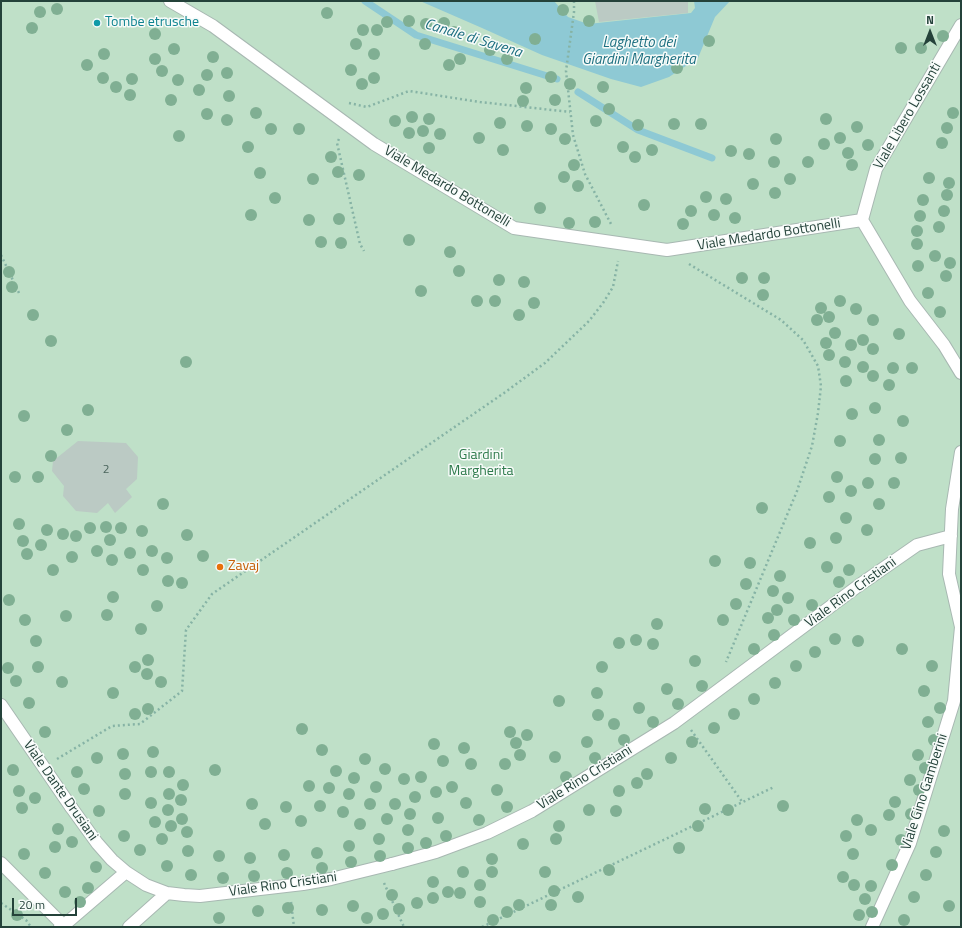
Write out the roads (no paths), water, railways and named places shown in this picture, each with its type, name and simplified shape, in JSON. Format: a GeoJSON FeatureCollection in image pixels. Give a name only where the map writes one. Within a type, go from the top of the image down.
{"type":"FeatureCollection","features":[{"type":"Feature","properties":{"kind":"street","name":"Viale Medardo Bottonelli"},"geometry":{"type":"LineString","coordinates":[[170,1],[213,26],[374,144],[514,228],[667,250],[862,220]]}},
{"type":"Feature","properties":{"kind":"street","name":"Viale Libero Lossanti"},"geometry":{"type":"LineString","coordinates":[[862,220],[876,168],[961,25]]}},
{"type":"Feature","properties":{"kind":"street"},"geometry":{"type":"LineString","coordinates":[[862,220],[910,301],[944,345],[961,373]]}},
{"type":"Feature","properties":{"kind":"street"},"geometry":{"type":"LineString","coordinates":[[961,452],[952,509],[949,574],[961,627]]}},
{"type":"Feature","properties":{"kind":"street","name":"Viale Rino Cristiani"},"geometry":{"type":"LineString","coordinates":[[167,893],[184,896],[200,896],[289,886],[331,879],[436,852],[487,833],[532,811],[682,717],[916,545],[951,536]]}},
{"type":"Feature","properties":{"kind":"street","name":"Viale Gino Gamberini"},"geometry":{"type":"LineString","coordinates":[[872,927],[910,843],[954,701],[961,627]]}},
{"type":"Feature","properties":{"kind":"street","name":"Viale Dante Drusiani"},"geometry":{"type":"LineString","coordinates":[[1,705],[71,807],[97,843],[112,860],[126,872],[146,885],[167,893]]}},
{"type":"Feature","properties":{"kind":"street"},"geometry":{"type":"LineString","coordinates":[[1,863],[62,926],[126,872]]}},
{"type":"Feature","properties":{"kind":"street"},"geometry":{"type":"LineString","coordinates":[[130,927],[167,893]]}},
{"type":"Feature","properties":{"kind":"water","name":"Laghetto dei Giardini Margherita"},"geometry":{"type":"Polygon","coordinates":[[[420,1],[554,1],[568,17],[588,24],[691,13],[695,8],[694,1],[730,1],[715,17],[698,58],[669,77],[641,87],[611,79],[542,55],[420,1]]]}},
{"type":"Feature","properties":{"kind":"waterway","name":"Canale di Savena"},"geometry":{"type":"LineString","coordinates":[[365,1],[416,35],[557,79]]}},
{"type":"Feature","properties":{"kind":"waterway","name":"Canale di Savena"},"geometry":{"type":"LineString","coordinates":[[578,92],[638,130],[712,158]]}},
{"type":"Feature","properties":{"kind":"place","name":"Tombe etrusche"},"geometry":{"type":"Point","coordinates":[97,23]}},
{"type":"Feature","properties":{"kind":"place","name":"Zavaj"},"geometry":{"type":"Point","coordinates":[220,567]}},
{"type":"Feature","properties":{"kind":"park label","name":"Giardini Margherita"},"geometry":{"type":"Point","coordinates":[481,464]}}]}
